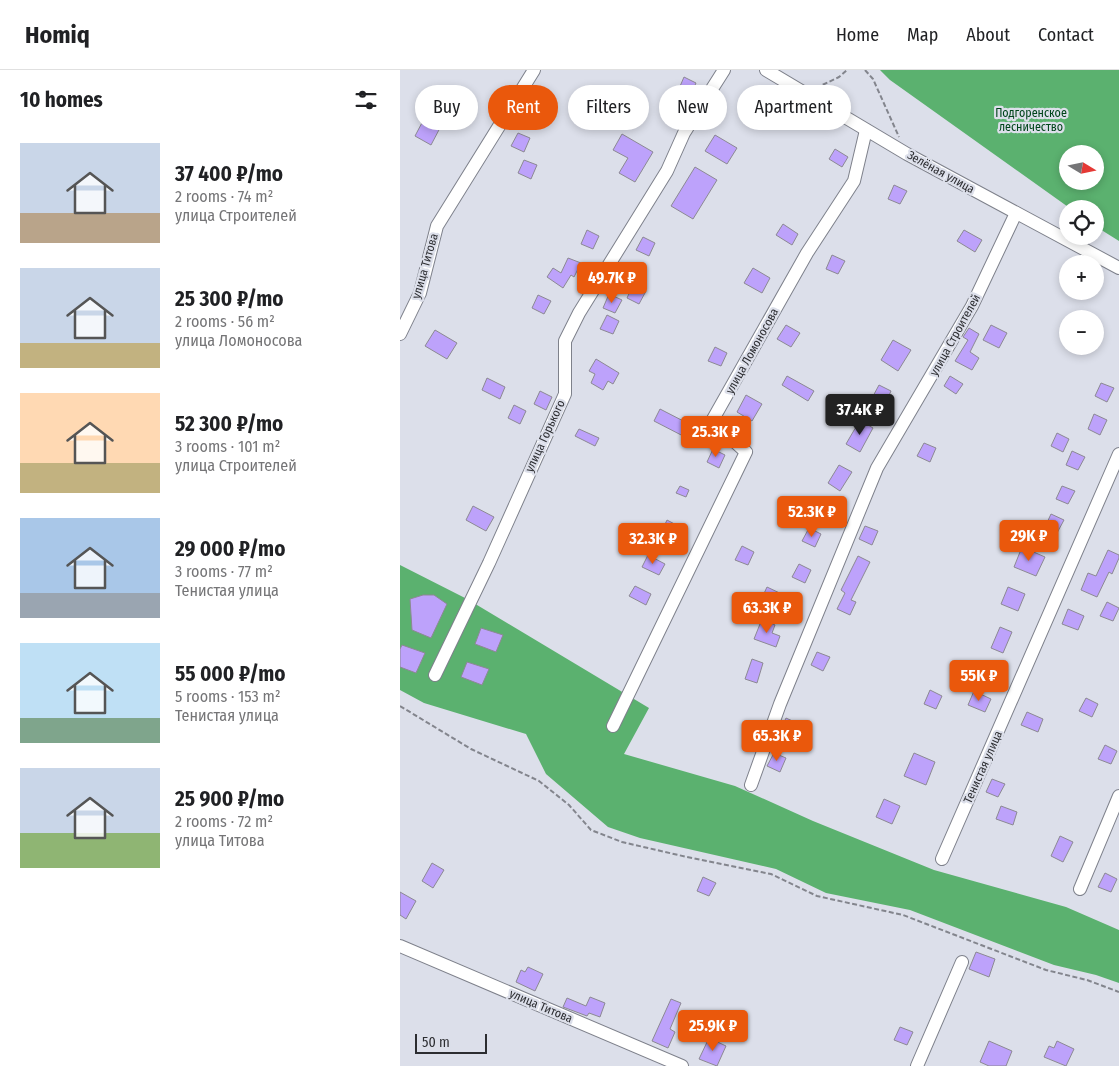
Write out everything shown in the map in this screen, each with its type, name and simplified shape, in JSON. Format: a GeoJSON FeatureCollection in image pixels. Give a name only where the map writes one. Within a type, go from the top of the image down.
{"type":"FeatureCollection","features":[{"type":"Feature","properties":{"kind":"street","name":"улица Титова"},"geometry":{"type":"LineString","coordinates":[[400,334],[420,293],[437,226],[534,70]]}},
{"type":"Feature","properties":{"kind":"street","name":"улица Горького"},"geometry":{"type":"LineString","coordinates":[[435,676],[489,563],[565,394],[565,348],[568,334],[667,171],[684,133],[724,70]]}},
{"type":"Feature","properties":{"kind":"street","name":"Зелёная улица"},"geometry":{"type":"LineString","coordinates":[[766,70],[791,85]]}},
{"type":"Feature","properties":{"kind":"street","name":"Зелёная улица"},"geometry":{"type":"LineString","coordinates":[[851,121],[1119,268]]}},
{"type":"Feature","properties":{"kind":"street","name":"улица Ломоносова"},"geometry":{"type":"LineString","coordinates":[[613,726],[746,452],[712,421],[807,253],[854,181],[866,130]]}},
{"type":"Feature","properties":{"kind":"street","name":"улица Строителей"},"geometry":{"type":"LineString","coordinates":[[750,785],[780,704],[877,468],[972,306],[1016,213]]}},
{"type":"Feature","properties":{"kind":"street","name":"Тенистая улица"},"geometry":{"type":"LineString","coordinates":[[942,859],[1119,454]]}},
{"type":"Feature","properties":{"kind":"street"},"geometry":{"type":"LineString","coordinates":[[1080,889],[1119,796]]}},
{"type":"Feature","properties":{"kind":"street","name":"улица Титова"},"geometry":{"type":"LineString","coordinates":[[400,946],[682,1066]]}},
{"type":"Feature","properties":{"kind":"street"},"geometry":{"type":"LineString","coordinates":[[917,1066],[962,962]]}},
{"type":"Feature","properties":{"kind":"path"},"geometry":{"type":"LineString","coordinates":[[822,85],[839,77],[847,70]]}},
{"type":"Feature","properties":{"kind":"path"},"geometry":{"type":"LineString","coordinates":[[865,70],[873,79],[899,137]]}},
{"type":"Feature","properties":{"kind":"path"},"geometry":{"type":"LineString","coordinates":[[400,706],[471,748],[539,781],[569,805],[591,830],[622,842],[687,858],[771,874],[817,896],[903,915],[1046,970],[1087,980],[1119,992]]}},
{"type":"Feature","properties":{"kind":"green space","name":"Подгоренское лесничество"},"geometry":{"type":"Polygon","coordinates":[[[880,70],[1119,70],[1119,241],[1104,232],[1104,200],[1059,200],[890,80],[880,70]]]}},
{"type":"Feature","properties":{"kind":"green space"},"geometry":{"type":"Polygon","coordinates":[[[400,565],[467,599],[649,708],[624,754],[735,786],[813,821],[934,870],[1066,907],[1119,930],[1119,983],[1096,975],[1054,965],[910,910],[826,893],[776,869],[640,838],[608,827],[546,774],[526,734],[424,703],[400,690],[400,565]]]}},
{"type":"Feature","properties":{"kind":"building"},"geometry":{"type":"Polygon","coordinates":[[[684,77],[696,83],[695,85],[681,85],[684,77]]]}},
{"type":"Feature","properties":{"kind":"building"},"geometry":{"type":"Polygon","coordinates":[[[418,130],[439,130],[431,145],[415,136],[418,130]]]}},
{"type":"Feature","properties":{"kind":"building"},"geometry":{"type":"Polygon","coordinates":[[[518,133],[530,138],[524,152],[511,146],[518,133]]]}},
{"type":"Feature","properties":{"kind":"building"},"geometry":{"type":"Polygon","coordinates":[[[622,134],[653,152],[635,182],[619,173],[628,158],[613,150],[622,134]]]}},
{"type":"Feature","properties":{"kind":"building"},"geometry":{"type":"Polygon","coordinates":[[[715,135],[737,148],[727,164],[705,151],[715,135]]]}},
{"type":"Feature","properties":{"kind":"building"},"geometry":{"type":"Polygon","coordinates":[[[835,149],[848,157],[842,167],[829,159],[835,149]]]}},
{"type":"Feature","properties":{"kind":"building"},"geometry":{"type":"Polygon","coordinates":[[[524,160],[537,165],[531,179],[518,173],[524,160]]]}},
{"type":"Feature","properties":{"kind":"building"},"geometry":{"type":"Polygon","coordinates":[[[695,167],[717,180],[693,219],[671,206],[695,167]]]}},
{"type":"Feature","properties":{"kind":"building"},"geometry":{"type":"Polygon","coordinates":[[[894,185],[907,191],[900,204],[888,199],[894,185]]]}},
{"type":"Feature","properties":{"kind":"building"},"geometry":{"type":"Polygon","coordinates":[[[783,224],[798,234],[792,245],[776,235],[783,224]]]}},
{"type":"Feature","properties":{"kind":"building"},"geometry":{"type":"Polygon","coordinates":[[[587,230],[599,236],[593,249],[581,244],[587,230]]]}},
{"type":"Feature","properties":{"kind":"building"},"geometry":{"type":"Polygon","coordinates":[[[964,230],[982,240],[975,252],[957,241],[964,230]]]}},
{"type":"Feature","properties":{"kind":"building"},"geometry":{"type":"Polygon","coordinates":[[[643,237],[655,243],[649,256],[636,250],[643,237]]]}},
{"type":"Feature","properties":{"kind":"building"},"geometry":{"type":"Polygon","coordinates":[[[832,255],[845,261],[838,274],[826,269],[832,255]]]}},
{"type":"Feature","properties":{"kind":"building"},"geometry":{"type":"Polygon","coordinates":[[[568,258],[581,263],[574,277],[571,275],[563,288],[547,277],[553,268],[561,273],[568,258]]]}},
{"type":"Feature","properties":{"kind":"building"},"geometry":{"type":"Polygon","coordinates":[[[753,268],[770,278],[762,293],[744,283],[753,268]]]}},
{"type":"Feature","properties":{"kind":"building"},"geometry":{"type":"Polygon","coordinates":[[[633,285],[646,291],[639,304],[627,298],[633,285]]]}},
{"type":"Feature","properties":{"kind":"building"},"geometry":{"type":"Polygon","coordinates":[[[609,294],[622,300],[615,313],[603,308],[609,294]]]}},
{"type":"Feature","properties":{"kind":"building"},"geometry":{"type":"Polygon","coordinates":[[[538,295],[551,301],[544,314],[532,308],[538,295]]]}},
{"type":"Feature","properties":{"kind":"building"},"geometry":{"type":"Polygon","coordinates":[[[607,315],[619,321],[613,334],[600,329],[607,315]]]}},
{"type":"Feature","properties":{"kind":"building"},"geometry":{"type":"Polygon","coordinates":[[[786,325],[800,333],[791,347],[777,339],[786,325]]]}},
{"type":"Feature","properties":{"kind":"building"},"geometry":{"type":"Polygon","coordinates":[[[991,325],[1007,333],[999,348],[983,340],[991,325]]]}},
{"type":"Feature","properties":{"kind":"building"},"geometry":{"type":"Polygon","coordinates":[[[969,328],[979,334],[970,352],[979,358],[972,370],[955,361],[968,340],[963,337],[969,328]]]}},
{"type":"Feature","properties":{"kind":"building"},"geometry":{"type":"Polygon","coordinates":[[[435,330],[457,343],[447,359],[425,346],[435,330]]]}},
{"type":"Feature","properties":{"kind":"building"},"geometry":{"type":"Polygon","coordinates":[[[893,340],[911,350],[898,371],[881,360],[893,340]]]}},
{"type":"Feature","properties":{"kind":"building"},"geometry":{"type":"Polygon","coordinates":[[[715,347],[727,353],[721,366],[708,361],[715,347]]]}},
{"type":"Feature","properties":{"kind":"building"},"geometry":{"type":"Polygon","coordinates":[[[596,359],[619,373],[613,384],[608,381],[603,390],[591,383],[595,374],[589,371],[596,359]]]}},
{"type":"Feature","properties":{"kind":"building"},"geometry":{"type":"Polygon","coordinates":[[[787,376],[814,391],[808,401],[782,385],[787,376]]]}},
{"type":"Feature","properties":{"kind":"building"},"geometry":{"type":"Polygon","coordinates":[[[950,376],[963,384],[956,394],[944,386],[950,376]]]}},
{"type":"Feature","properties":{"kind":"building"},"geometry":{"type":"Polygon","coordinates":[[[487,378],[505,387],[500,399],[482,390],[487,378]]]}},
{"type":"Feature","properties":{"kind":"building"},"geometry":{"type":"Polygon","coordinates":[[[1101,383],[1114,388],[1107,402],[1095,396],[1101,383]]]}},
{"type":"Feature","properties":{"kind":"building"},"geometry":{"type":"Polygon","coordinates":[[[879,385],[891,391],[885,404],[872,398],[879,385]]]}},
{"type":"Feature","properties":{"kind":"building"},"geometry":{"type":"Polygon","coordinates":[[[540,391],[552,397],[546,410],[534,404],[540,391]]]}},
{"type":"Feature","properties":{"kind":"building"},"geometry":{"type":"Polygon","coordinates":[[[746,395],[762,404],[752,421],[737,412],[746,395]]]}},
{"type":"Feature","properties":{"kind":"building"},"geometry":{"type":"Polygon","coordinates":[[[514,405],[526,411],[520,424],[508,418],[514,405]]]}},
{"type":"Feature","properties":{"kind":"building"},"geometry":{"type":"Polygon","coordinates":[[[660,409],[693,426],[687,438],[654,421],[660,409]]]}},
{"type":"Feature","properties":{"kind":"building"},"geometry":{"type":"Polygon","coordinates":[[[1094,414],[1107,420],[1100,435],[1088,429],[1094,414]]]}},
{"type":"Feature","properties":{"kind":"building"},"geometry":{"type":"Polygon","coordinates":[[[860,420],[873,428],[860,452],[846,444],[860,420]]]}},
{"type":"Feature","properties":{"kind":"building"},"geometry":{"type":"Polygon","coordinates":[[[579,429],[599,438],[595,446],[575,436],[579,429]]]}},
{"type":"Feature","properties":{"kind":"building"},"geometry":{"type":"Polygon","coordinates":[[[1057,433],[1069,439],[1063,452],[1051,446],[1057,433]]]}},
{"type":"Feature","properties":{"kind":"building"},"geometry":{"type":"Polygon","coordinates":[[[924,443],[936,448],[930,462],[917,456],[924,443]]]}},
{"type":"Feature","properties":{"kind":"building"},"geometry":{"type":"Polygon","coordinates":[[[713,449],[725,455],[719,468],[707,462],[713,449]]]}},
{"type":"Feature","properties":{"kind":"building"},"geometry":{"type":"Polygon","coordinates":[[[1072,451],[1085,457],[1078,470],[1066,465],[1072,451]]]}},
{"type":"Feature","properties":{"kind":"building"},"geometry":{"type":"Polygon","coordinates":[[[839,465],[852,472],[840,491],[828,483],[839,465]]]}},
{"type":"Feature","properties":{"kind":"building"},"geometry":{"type":"Polygon","coordinates":[[[680,486],[689,490],[686,497],[676,493],[680,486]]]}},
{"type":"Feature","properties":{"kind":"building"},"geometry":{"type":"Polygon","coordinates":[[[1062,486],[1075,491],[1068,504],[1056,499],[1062,486]]]}},
{"type":"Feature","properties":{"kind":"building"},"geometry":{"type":"Polygon","coordinates":[[[473,506],[494,517],[486,531],[466,520],[473,506]]]}},
{"type":"Feature","properties":{"kind":"building"},"geometry":{"type":"Polygon","coordinates":[[[1051,514],[1064,520],[1057,533],[1045,527],[1051,514]]]}},
{"type":"Feature","properties":{"kind":"building"},"geometry":{"type":"Polygon","coordinates":[[[667,520],[682,528],[676,539],[662,531],[667,520]]]}},
{"type":"Feature","properties":{"kind":"building"},"geometry":{"type":"Polygon","coordinates":[[[865,526],[878,531],[872,545],[859,539],[865,526]]]}},
{"type":"Feature","properties":{"kind":"building"},"geometry":{"type":"Polygon","coordinates":[[[809,528],[821,534],[815,547],[802,541],[809,528]]]}},
{"type":"Feature","properties":{"kind":"building"},"geometry":{"type":"Polygon","coordinates":[[[742,546],[754,552],[748,565],[735,560],[742,546]]]}},
{"type":"Feature","properties":{"kind":"building"},"geometry":{"type":"Polygon","coordinates":[[[1022,547],[1045,557],[1036,576],[1014,567],[1022,547]]]}},
{"type":"Feature","properties":{"kind":"building"},"geometry":{"type":"Polygon","coordinates":[[[1108,550],[1119,555],[1119,558],[1112,574],[1109,572],[1097,597],[1081,590],[1088,573],[1096,576],[1108,550]]]}},
{"type":"Feature","properties":{"kind":"building"},"geometry":{"type":"Polygon","coordinates":[[[648,555],[665,564],[659,575],[642,567],[648,555]]]}},
{"type":"Feature","properties":{"kind":"building"},"geometry":{"type":"Polygon","coordinates":[[[858,556],[870,562],[851,600],[856,602],[850,615],[837,609],[845,593],[841,590],[858,556]]]}},
{"type":"Feature","properties":{"kind":"building"},"geometry":{"type":"Polygon","coordinates":[[[799,564],[811,570],[805,583],[792,577],[799,564]]]}},
{"type":"Feature","properties":{"kind":"building"},"geometry":{"type":"Polygon","coordinates":[[[635,586],[651,594],[646,605],[629,596],[635,586]]]}},
{"type":"Feature","properties":{"kind":"building"},"geometry":{"type":"Polygon","coordinates":[[[767,587],[788,597],[781,610],[761,600],[767,587]]]}},
{"type":"Feature","properties":{"kind":"building"},"geometry":{"type":"Polygon","coordinates":[[[1008,587],[1025,594],[1018,611],[1001,604],[1008,587]]]}},
{"type":"Feature","properties":{"kind":"building"},"geometry":{"type":"Polygon","coordinates":[[[423,595],[434,595],[447,604],[431,638],[412,630],[410,599],[423,595]]]}},
{"type":"Feature","properties":{"kind":"building"},"geometry":{"type":"Polygon","coordinates":[[[1107,602],[1119,608],[1113,621],[1100,616],[1107,602]]]}},
{"type":"Feature","properties":{"kind":"building"},"geometry":{"type":"Polygon","coordinates":[[[1068,609],[1084,616],[1078,630],[1062,624],[1068,609]]]}},
{"type":"Feature","properties":{"kind":"building"},"geometry":{"type":"Polygon","coordinates":[[[762,619],[775,625],[772,633],[780,636],[776,647],[754,639],[762,619]]]}},
{"type":"Feature","properties":{"kind":"building"},"geometry":{"type":"Polygon","coordinates":[[[1000,627],[1012,632],[1003,653],[991,648],[1000,627]]]}},
{"type":"Feature","properties":{"kind":"building"},"geometry":{"type":"Polygon","coordinates":[[[481,628],[503,635],[496,652],[475,644],[481,628]]]}},
{"type":"Feature","properties":{"kind":"building"},"geometry":{"type":"Polygon","coordinates":[[[402,645],[425,653],[416,673],[400,667],[400,649],[402,645]]]}},
{"type":"Feature","properties":{"kind":"building"},"geometry":{"type":"Polygon","coordinates":[[[817,652],[830,657],[823,671],[811,665],[817,652]]]}},
{"type":"Feature","properties":{"kind":"building"},"geometry":{"type":"Polygon","coordinates":[[[752,659],[763,663],[757,683],[745,679],[752,659]]]}},
{"type":"Feature","properties":{"kind":"building"},"geometry":{"type":"Polygon","coordinates":[[[467,662],[489,669],[482,685],[461,677],[467,662]]]}},
{"type":"Feature","properties":{"kind":"building"},"geometry":{"type":"Polygon","coordinates":[[[930,690],[942,696],[936,709],[924,704],[930,690]]]}},
{"type":"Feature","properties":{"kind":"building"},"geometry":{"type":"Polygon","coordinates":[[[974,691],[991,699],[985,712],[968,705],[974,691]]]}},
{"type":"Feature","properties":{"kind":"building"},"geometry":{"type":"Polygon","coordinates":[[[1086,698],[1098,704],[1092,717],[1079,711],[1086,698]]]}},
{"type":"Feature","properties":{"kind":"building"},"geometry":{"type":"Polygon","coordinates":[[[1027,712],[1043,719],[1038,732],[1021,725],[1027,712]]]}},
{"type":"Feature","properties":{"kind":"building"},"geometry":{"type":"Polygon","coordinates":[[[786,718],[799,724],[792,737],[780,731],[786,718]]]}},
{"type":"Feature","properties":{"kind":"building"},"geometry":{"type":"Polygon","coordinates":[[[1105,745],[1117,751],[1111,764],[1098,759],[1105,745]]]}},
{"type":"Feature","properties":{"kind":"building"},"geometry":{"type":"Polygon","coordinates":[[[774,753],[786,758],[780,772],[767,766],[774,753]]]}},
{"type":"Feature","properties":{"kind":"building"},"geometry":{"type":"Polygon","coordinates":[[[914,753],[935,762],[926,785],[904,776],[914,753]]]}},
{"type":"Feature","properties":{"kind":"building"},"geometry":{"type":"Polygon","coordinates":[[[992,779],[1005,784],[998,797],[986,792],[992,779]]]}},
{"type":"Feature","properties":{"kind":"building"},"geometry":{"type":"Polygon","coordinates":[[[884,799],[900,806],[892,824],[876,817],[884,799]]]}},
{"type":"Feature","properties":{"kind":"building"},"geometry":{"type":"Polygon","coordinates":[[[1001,806],[1017,812],[1013,825],[996,819],[1001,806]]]}},
{"type":"Feature","properties":{"kind":"building"},"geometry":{"type":"Polygon","coordinates":[[[1060,836],[1073,842],[1063,862],[1051,856],[1060,836]]]}},
{"type":"Feature","properties":{"kind":"building"},"geometry":{"type":"Polygon","coordinates":[[[432,863],[444,870],[433,888],[422,881],[432,863]]]}},
{"type":"Feature","properties":{"kind":"building"},"geometry":{"type":"Polygon","coordinates":[[[1105,873],[1117,879],[1111,892],[1098,887],[1105,873]]]}},
{"type":"Feature","properties":{"kind":"building"},"geometry":{"type":"Polygon","coordinates":[[[703,877],[716,883],[709,896],[697,891],[703,877]]]}},
{"type":"Feature","properties":{"kind":"building"},"geometry":{"type":"Polygon","coordinates":[[[400,892],[416,901],[406,919],[400,915],[400,892]]]}},
{"type":"Feature","properties":{"kind":"building"},"geometry":{"type":"Polygon","coordinates":[[[976,952],[995,959],[989,977],[969,969],[976,952]]]}},
{"type":"Feature","properties":{"kind":"building"},"geometry":{"type":"Polygon","coordinates":[[[528,967],[543,974],[535,991],[516,982],[521,970],[525,972],[528,967]]]}},
{"type":"Feature","properties":{"kind":"building"},"geometry":{"type":"Polygon","coordinates":[[[590,997],[605,1003],[600,1017],[589,1013],[587,1016],[563,1007],[567,998],[586,1006],[590,997]]]}},
{"type":"Feature","properties":{"kind":"building"},"geometry":{"type":"Polygon","coordinates":[[[671,999],[681,1003],[670,1029],[675,1032],[668,1048],[652,1041],[671,999]]]}},
{"type":"Feature","properties":{"kind":"building"},"geometry":{"type":"Polygon","coordinates":[[[900,1027],[913,1032],[907,1045],[894,1040],[900,1027]]]}},
{"type":"Feature","properties":{"kind":"building"},"geometry":{"type":"Polygon","coordinates":[[[709,1038],[726,1046],[717,1066],[699,1059],[709,1038]]]}},
{"type":"Feature","properties":{"kind":"building"},"geometry":{"type":"Polygon","coordinates":[[[989,1041],[1012,1051],[1006,1066],[989,1066],[980,1062],[989,1041]]]}},
{"type":"Feature","properties":{"kind":"building"},"geometry":{"type":"Polygon","coordinates":[[[1057,1041],[1074,1049],[1066,1066],[1044,1057],[1049,1046],[1054,1048],[1057,1041]]]}}]}
